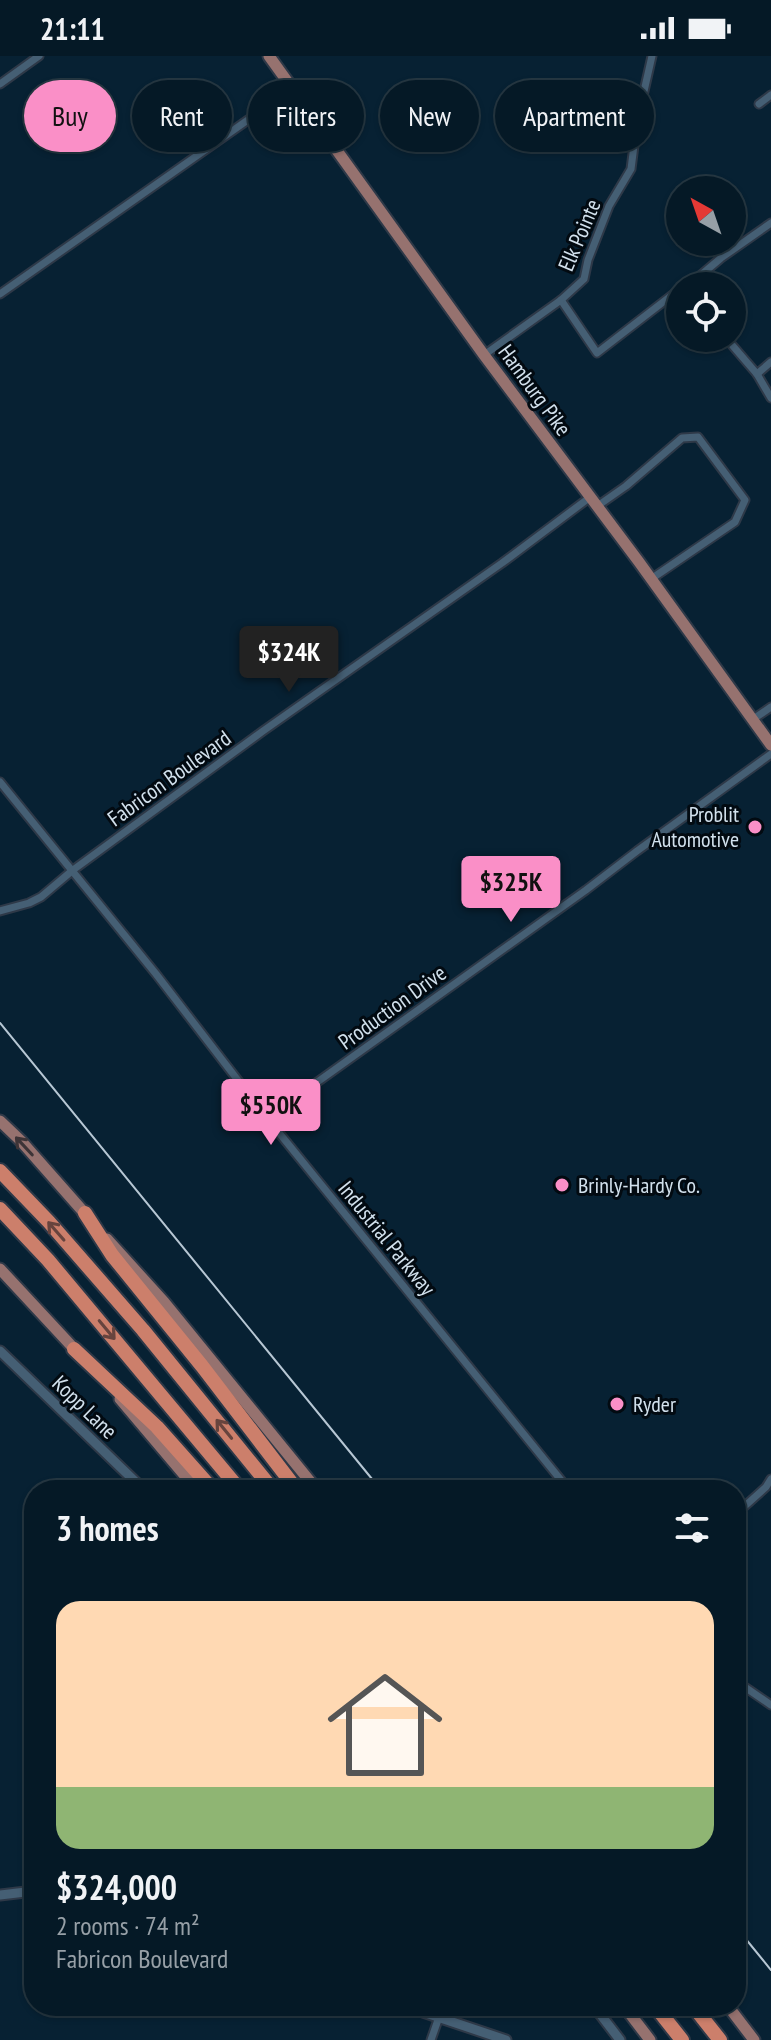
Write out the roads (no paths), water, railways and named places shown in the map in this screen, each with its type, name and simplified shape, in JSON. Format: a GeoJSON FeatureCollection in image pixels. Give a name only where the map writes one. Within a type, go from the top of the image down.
{"type":"FeatureCollection","features":[{"type":"Feature","properties":{"kind":"highway"},"geometry":{"type":"LineString","coordinates":[[0,1171],[143,1330],[265,1480]]}},
{"type":"Feature","properties":{"kind":"highway"},"geometry":{"type":"LineString","coordinates":[[0,1209],[48,1260],[232,1480]]}},
{"type":"Feature","properties":{"kind":"highway"},"geometry":{"type":"LineString","coordinates":[[85,1213],[112,1255],[289,1480]]}},
{"type":"Feature","properties":{"kind":"highway"},"geometry":{"type":"LineString","coordinates":[[74,1349],[157,1427],[204,1480]]}},
{"type":"Feature","properties":{"kind":"highway"},"geometry":{"type":"LineString","coordinates":[[663,2016],[682,2040]]}},
{"type":"Feature","properties":{"kind":"highway"},"geometry":{"type":"LineString","coordinates":[[701,2016],[720,2040]]}},
{"type":"Feature","properties":{"kind":"main road","name":"Hamburg Pike"},"geometry":{"type":"LineString","coordinates":[[269,56],[286,80]]}},
{"type":"Feature","properties":{"kind":"main road","name":"Hamburg Pike"},"geometry":{"type":"LineString","coordinates":[[337,152],[771,745]]}},
{"type":"Feature","properties":{"kind":"main road"},"geometry":{"type":"LineString","coordinates":[[0,1121],[164,1302],[309,1480]]}},
{"type":"Feature","properties":{"kind":"main road"},"geometry":{"type":"LineString","coordinates":[[0,1269],[188,1480]]}},
{"type":"Feature","properties":{"kind":"main road"},"geometry":{"type":"LineString","coordinates":[[632,2016],[650,2040]]}},
{"type":"Feature","properties":{"kind":"main road"},"geometry":{"type":"LineString","coordinates":[[736,2016],[754,2040]]}},
{"type":"Feature","properties":{"kind":"street"},"geometry":{"type":"LineString","coordinates":[[0,84],[39,56]]}},
{"type":"Feature","properties":{"kind":"street","name":"Elk Pointe"},"geometry":{"type":"LineString","coordinates":[[646,80],[652,56]]}},
{"type":"Feature","properties":{"kind":"street"},"geometry":{"type":"LineString","coordinates":[[759,104],[771,95]]}},
{"type":"Feature","properties":{"kind":"street"},"geometry":{"type":"LineString","coordinates":[[0,294],[248,120]]}},
{"type":"Feature","properties":{"kind":"street","name":"Elk Pointe"},"geometry":{"type":"LineString","coordinates":[[484,355],[561,300],[584,279],[609,206],[631,169],[633,152]]}},
{"type":"Feature","properties":{"kind":"street"},"geometry":{"type":"LineString","coordinates":[[704,272],[771,223]]}},
{"type":"Feature","properties":{"kind":"street"},"geometry":{"type":"LineString","coordinates":[[561,300],[597,353],[666,300]]}},
{"type":"Feature","properties":{"kind":"street"},"geometry":{"type":"LineString","coordinates":[[738,352],[757,374],[771,398]]}},
{"type":"Feature","properties":{"kind":"street"},"geometry":{"type":"LineString","coordinates":[[757,374],[771,362]]}},
{"type":"Feature","properties":{"kind":"street","name":"Fabricon Boulevard"},"geometry":{"type":"LineString","coordinates":[[0,911],[41,897],[270,725],[496,567],[593,503],[626,486],[682,438],[698,437],[745,500],[735,522],[651,579]]}},
{"type":"Feature","properties":{"kind":"street"},"geometry":{"type":"LineString","coordinates":[[752,720],[771,707]]}},
{"type":"Feature","properties":{"kind":"street","name":"Production Drive"},"geometry":{"type":"LineString","coordinates":[[267,1118],[771,754]]}},
{"type":"Feature","properties":{"kind":"street","name":"Industrial Parkway"},"geometry":{"type":"LineString","coordinates":[[0,782],[561,1480]]}},
{"type":"Feature","properties":{"kind":"street","name":"Kopp Lane"},"geometry":{"type":"LineString","coordinates":[[0,1351],[134,1480]]}},
{"type":"Feature","properties":{"kind":"street"},"geometry":{"type":"LineString","coordinates":[[746,1505],[771,1479]]}},
{"type":"Feature","properties":{"kind":"street"},"geometry":{"type":"LineString","coordinates":[[746,1688],[771,1705]]}},
{"type":"Feature","properties":{"kind":"street"},"geometry":{"type":"LineString","coordinates":[[0,1895],[24,1892]]}},
{"type":"Feature","properties":{"kind":"street"},"geometry":{"type":"LineString","coordinates":[[436,2016],[506,2040]]}},
{"type":"Feature","properties":{"kind":"street"},"geometry":{"type":"LineString","coordinates":[[602,2016],[620,2040]]}},
{"type":"Feature","properties":{"kind":"street"},"geometry":{"type":"LineString","coordinates":[[431,2040],[439,2017]]}},
{"type":"Feature","properties":{"kind":"railway"},"geometry":{"type":"LineString","coordinates":[[0,1023],[373,1480]]}},
{"type":"Feature","properties":{"kind":"railway"},"geometry":{"type":"LineString","coordinates":[[746,1939],[771,1970]]}},
{"type":"Feature","properties":{"kind":"place","name":"Problit Automotive"},"geometry":{"type":"Point","coordinates":[755,827]}},
{"type":"Feature","properties":{"kind":"place","name":"Brinly-Hardy Co."},"geometry":{"type":"Point","coordinates":[562,1185]}},
{"type":"Feature","properties":{"kind":"place","name":"Ryder"},"geometry":{"type":"Point","coordinates":[617,1404]}}]}
